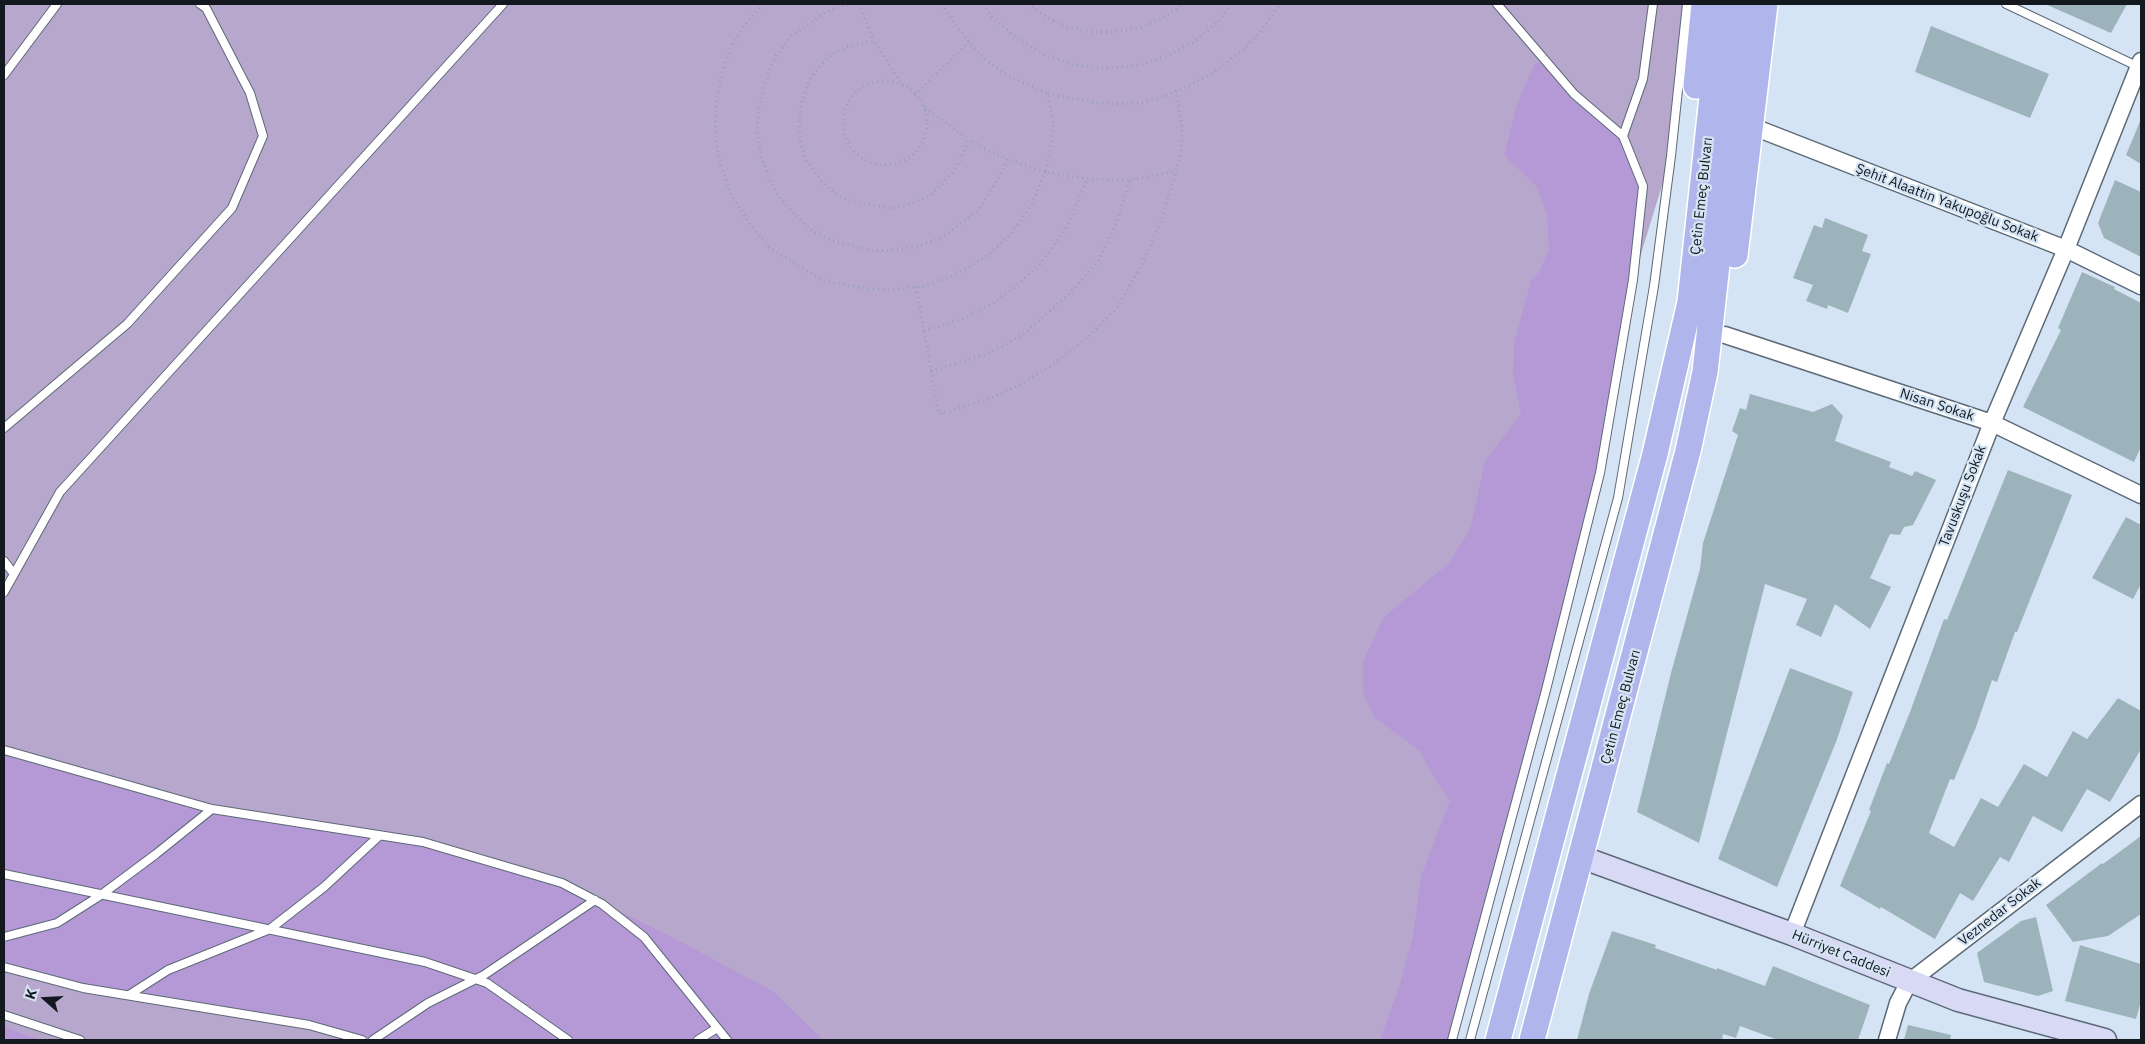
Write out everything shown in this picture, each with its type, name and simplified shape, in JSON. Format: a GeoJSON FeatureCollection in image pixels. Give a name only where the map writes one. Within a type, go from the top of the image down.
{"type":"FeatureCollection","features":[{"type":"Feature","properties":{"kind":"main road","name":"Çetin Emeç Bulvarı"},"geometry":{"type":"LineString","coordinates":[[1671,387],[1677,275],[1704,4]]}},
{"type":"Feature","properties":{"kind":"main road","name":"Çetin Emeç Bulvarı"},"geometry":{"type":"LineString","coordinates":[[1498,1040],[1671,387],[1690,302],[1722,4]]}},
{"type":"Feature","properties":{"kind":"main road","name":"Çetin Emeç Bulvarı"},"geometry":{"type":"LineString","coordinates":[[1532,1040],[1688,451],[1705,372],[1746,4]]}},
{"type":"Feature","properties":{"kind":"main road","name":"Çetin Emeç Bulvarı"},"geometry":{"type":"LineString","coordinates":[[1705,372],[1725,335],[1765,4]]}},
{"type":"Feature","properties":{"kind":"street","name":"Tavuskuşu Sokak"},"geometry":{"type":"LineString","coordinates":[[1792,934],[1992,422],[2066,249],[2140,65]]}},
{"type":"Feature","properties":{"kind":"street","name":"Şehit Alaattin Yakupoğlu Sokak"},"geometry":{"type":"LineString","coordinates":[[1751,126],[2066,249],[2141,286]]}},
{"type":"Feature","properties":{"kind":"street","name":"Nisan Sokak"},"geometry":{"type":"LineString","coordinates":[[1725,335],[1992,422],[2141,495]]}},
{"type":"Feature","properties":{"kind":"street","name":"Veznedar Sokak"},"geometry":{"type":"LineString","coordinates":[[1887,1040],[1898,1003],[1909,982],[2141,804]]}},
{"type":"Feature","properties":{"kind":"street","name":"Hürriyet Caddesi"},"geometry":{"type":"LineString","coordinates":[[1581,857],[1792,934],[1958,1000],[2105,1040]]}},
{"type":"Feature","properties":{"kind":"lane"},"geometry":{"type":"LineString","coordinates":[[4,74],[57,4]]}},
{"type":"Feature","properties":{"kind":"lane"},"geometry":{"type":"LineString","coordinates":[[4,428],[128,324],[232,208],[263,136],[250,93],[206,8],[200,4]]}},
{"type":"Feature","properties":{"kind":"lane"},"geometry":{"type":"LineString","coordinates":[[4,592],[60,492],[503,4]]}},
{"type":"Feature","properties":{"kind":"lane"},"geometry":{"type":"LineString","coordinates":[[1452,1040],[1544,700],[1600,473],[1633,280],[1643,186],[1623,136],[1574,94],[1497,4]]}},
{"type":"Feature","properties":{"kind":"lane"},"geometry":{"type":"LineString","coordinates":[[1623,136],[1643,79],[1652,4]]}},
{"type":"Feature","properties":{"kind":"lane"},"geometry":{"type":"LineString","coordinates":[[1470,1040],[1618,498],[1654,286],[1671,156],[1687,4]]}},
{"type":"Feature","properties":{"kind":"lane"},"geometry":{"type":"LineString","coordinates":[[2006,4],[2140,65]]}},
{"type":"Feature","properties":{"kind":"lane"},"geometry":{"type":"LineString","coordinates":[[4,561],[14,574]]}},
{"type":"Feature","properties":{"kind":"lane"},"geometry":{"type":"LineString","coordinates":[[4,750],[212,809],[424,842],[562,883],[595,900],[644,937],[727,1040]]}},
{"type":"Feature","properties":{"kind":"lane"},"geometry":{"type":"LineString","coordinates":[[4,937],[57,923],[101,895],[212,809]]}},
{"type":"Feature","properties":{"kind":"lane"},"geometry":{"type":"LineString","coordinates":[[129,995],[168,970],[270,929],[324,888],[379,836]]}},
{"type":"Feature","properties":{"kind":"lane"},"geometry":{"type":"LineString","coordinates":[[4,874],[425,962],[487,983],[568,1040]]}},
{"type":"Feature","properties":{"kind":"lane"},"geometry":{"type":"LineString","coordinates":[[373,1040],[428,1003],[474,980],[595,900]]}},
{"type":"Feature","properties":{"kind":"lane"},"geometry":{"type":"LineString","coordinates":[[4,967],[82,988],[309,1025],[362,1040]]}},
{"type":"Feature","properties":{"kind":"lane"},"geometry":{"type":"LineString","coordinates":[[4,1015],[80,1040]]}},
{"type":"Feature","properties":{"kind":"lane"},"geometry":{"type":"LineString","coordinates":[[698,1040],[717,1028]]}},
{"type":"Feature","properties":{"kind":"path"},"geometry":{"type":"LineString","coordinates":[[763,4],[744,26],[731,47],[722,72],[716,103],[715,137],[721,166],[732,196],[749,223],[768,246],[824,281],[856,287],[891,290],[916,287],[955,275],[986,257],[1012,233],[1022,219],[1032,204],[1045,172],[1054,128],[1048,94]]}},
{"type":"Feature","properties":{"kind":"path"},"geometry":{"type":"LineString","coordinates":[[848,4],[826,11],[791,36],[776,56],[766,80],[759,107],[757,131],[761,156],[769,178],[780,199],[801,221],[812,231],[833,242],[854,248],[874,251],[923,244],[943,237],[979,209],[993,189],[1007,159]]}},
{"type":"Feature","properties":{"kind":"path"},"geometry":{"type":"LineString","coordinates":[[859,4],[874,41],[903,86],[915,95],[922,106],[926,126],[923,139],[916,151],[905,160],[892,165],[878,165],[864,160],[853,151],[846,140],[843,126],[844,112],[850,99],[859,90],[872,83],[885,81],[903,86]]}},
{"type":"Feature","properties":{"kind":"path"},"geometry":{"type":"LineString","coordinates":[[942,4],[955,25],[982,57],[1006,75],[1048,94],[1092,102],[1116,104],[1141,103],[1176,91],[1221,68],[1244,49],[1263,28],[1280,4]]}},
{"type":"Feature","properties":{"kind":"path"},"geometry":{"type":"LineString","coordinates":[[983,4],[992,17],[1016,38],[1043,54],[1073,64],[1105,68],[1136,66],[1167,56],[1195,41],[1219,21],[1232,4]]}},
{"type":"Feature","properties":{"kind":"path"},"geometry":{"type":"LineString","coordinates":[[1028,4],[1043,15],[1065,26],[1089,32],[1113,32],[1137,28],[1160,20],[1183,4]]}},
{"type":"Feature","properties":{"kind":"path"},"geometry":{"type":"LineString","coordinates":[[874,41],[861,43],[831,55],[809,81],[802,102],[798,123],[801,144],[807,162],[826,186],[840,196],[854,202],[889,208],[904,206],[931,195],[941,186],[961,159],[968,139]]}},
{"type":"Feature","properties":{"kind":"path"},"geometry":{"type":"LineString","coordinates":[[915,95],[969,42]]}},
{"type":"Feature","properties":{"kind":"path"},"geometry":{"type":"LineString","coordinates":[[916,287],[939,414],[992,398],[1023,383],[1051,366],[1089,336],[1117,308],[1142,264],[1162,218],[1181,154],[1182,127],[1176,91]]}},
{"type":"Feature","properties":{"kind":"path"},"geometry":{"type":"LineString","coordinates":[[922,106],[983,148],[1007,159],[1045,172],[1087,178],[1130,180],[1176,171]]}},
{"type":"Feature","properties":{"kind":"path"},"geometry":{"type":"LineString","coordinates":[[924,331],[961,319],[987,307],[1015,287],[1040,264],[1066,230],[1087,178]]}},
{"type":"Feature","properties":{"kind":"path"},"geometry":{"type":"LineString","coordinates":[[931,371],[984,355],[1008,344],[1025,334],[1069,294],[1097,263],[1115,227],[1130,180]]}},
{"type":"Feature","properties":{"kind":"shaded area"},"geometry":{"type":"Polygon","coordinates":[[[4,4],[1687,4],[1671,156],[1633,280],[1452,1040],[4,1040],[4,4]]]}},
{"type":"Feature","properties":{"kind":"shaded area"},"geometry":{"type":"Polygon","coordinates":[[[1544,59],[1574,94],[1623,136],[1643,186],[1633,280],[1600,473],[1452,1040],[1380,1040],[1401,981],[1413,936],[1421,876],[1450,801],[1432,774],[1420,751],[1374,717],[1363,693],[1363,661],[1384,617],[1448,564],[1470,530],[1485,461],[1521,414],[1513,375],[1514,344],[1531,280],[1539,272],[1549,249],[1547,215],[1537,187],[1504,155],[1518,102],[1534,65],[1544,59]]]}},
{"type":"Feature","properties":{"kind":"shaded area"},"geometry":{"type":"Polygon","coordinates":[[[4,750],[212,809],[423,842],[562,883],[672,937],[774,992],[823,1040],[362,1040],[309,1025],[83,988],[4,967],[4,750]]]}},
{"type":"Feature","properties":{"kind":"shaded area"},"geometry":{"type":"Polygon","coordinates":[[[4,1027],[41,1040],[4,1040],[4,1027]]]}},
{"type":"Feature","properties":{"kind":"building"},"geometry":{"type":"Polygon","coordinates":[[[2045,4],[2127,4],[2111,33],[2045,4]]]}},
{"type":"Feature","properties":{"kind":"building"},"geometry":{"type":"Polygon","coordinates":[[[1931,26],[2049,74],[2030,118],[1915,72],[1931,26]]]}},
{"type":"Feature","properties":{"kind":"building"},"geometry":{"type":"Polygon","coordinates":[[[2141,119],[2141,164],[2126,155],[2141,119]]]}},
{"type":"Feature","properties":{"kind":"building"},"geometry":{"type":"Polygon","coordinates":[[[2115,180],[2141,192],[2141,257],[2104,238],[2098,223],[2115,180]]]}},
{"type":"Feature","properties":{"kind":"building"},"geometry":{"type":"Polygon","coordinates":[[[1825,218],[1868,235],[1862,251],[1871,254],[1848,313],[1828,305],[1827,309],[1806,301],[1813,285],[1793,278],[1814,225],[1822,228],[1825,218]]]}},
{"type":"Feature","properties":{"kind":"building"},"geometry":{"type":"Polygon","coordinates":[[[2082,272],[2115,287],[2114,289],[2141,303],[2141,447],[2134,462],[2023,407],[2061,330],[2058,328],[2082,272]]]}},
{"type":"Feature","properties":{"kind":"building"},"geometry":{"type":"Polygon","coordinates":[[[1750,394],[1813,412],[1832,404],[1843,416],[1835,441],[1891,462],[1889,467],[1912,476],[1915,471],[1936,480],[1913,525],[1904,527],[1900,535],[1890,534],[1870,578],[1891,587],[1870,629],[1835,604],[1821,637],[1796,625],[1807,599],[1765,584],[1699,843],[1637,812],[1671,673],[1700,569],[1703,543],[1738,435],[1732,431],[1740,408],[1746,410],[1750,394]]]}},
{"type":"Feature","properties":{"kind":"building"},"geometry":{"type":"Polygon","coordinates":[[[2008,470],[2072,495],[2017,632],[2015,632],[1997,682],[1992,680],[1976,727],[1954,780],[1950,779],[1929,833],[1954,847],[1981,798],[1998,807],[2024,764],[2047,777],[2073,731],[2087,739],[2118,698],[2141,711],[2141,749],[2110,802],[2087,789],[2062,832],[2033,816],[2009,862],[2000,857],[1973,901],[1960,893],[1935,939],[1881,907],[1880,909],[1840,886],[1871,811],[1869,810],[1887,763],[1889,764],[1910,712],[1944,619],[1947,620],[2008,470]]]}},
{"type":"Feature","properties":{"kind":"building"},"geometry":{"type":"Polygon","coordinates":[[[2126,517],[2141,525],[2141,584],[2133,599],[2092,578],[2126,517]]]}},
{"type":"Feature","properties":{"kind":"building"},"geometry":{"type":"Polygon","coordinates":[[[1790,668],[1853,692],[1836,742],[1777,887],[1718,859],[1790,668]]]}},
{"type":"Feature","properties":{"kind":"building"},"geometry":{"type":"Polygon","coordinates":[[[2141,836],[2141,914],[2108,936],[2073,942],[2046,905],[2141,836]]]}},
{"type":"Feature","properties":{"kind":"building"},"geometry":{"type":"Polygon","coordinates":[[[2036,917],[2053,991],[2038,996],[1984,982],[1977,953],[2021,921],[2036,917]]]}},
{"type":"Feature","properties":{"kind":"building"},"geometry":{"type":"Polygon","coordinates":[[[1612,931],[1656,945],[1655,948],[1765,986],[1773,966],[1870,1005],[1858,1040],[1778,1040],[1740,1026],[1736,1038],[1723,1034],[1722,1040],[1577,1040],[1589,994],[1612,931]]]}},
{"type":"Feature","properties":{"kind":"building"},"geometry":{"type":"Polygon","coordinates":[[[2080,945],[2141,964],[2141,1001],[2136,1019],[2065,1001],[2080,945]]]}},
{"type":"Feature","properties":{"kind":"building"},"geometry":{"type":"Polygon","coordinates":[[[1908,1025],[1951,1035],[1950,1040],[1904,1040],[1908,1025]]]}}]}
